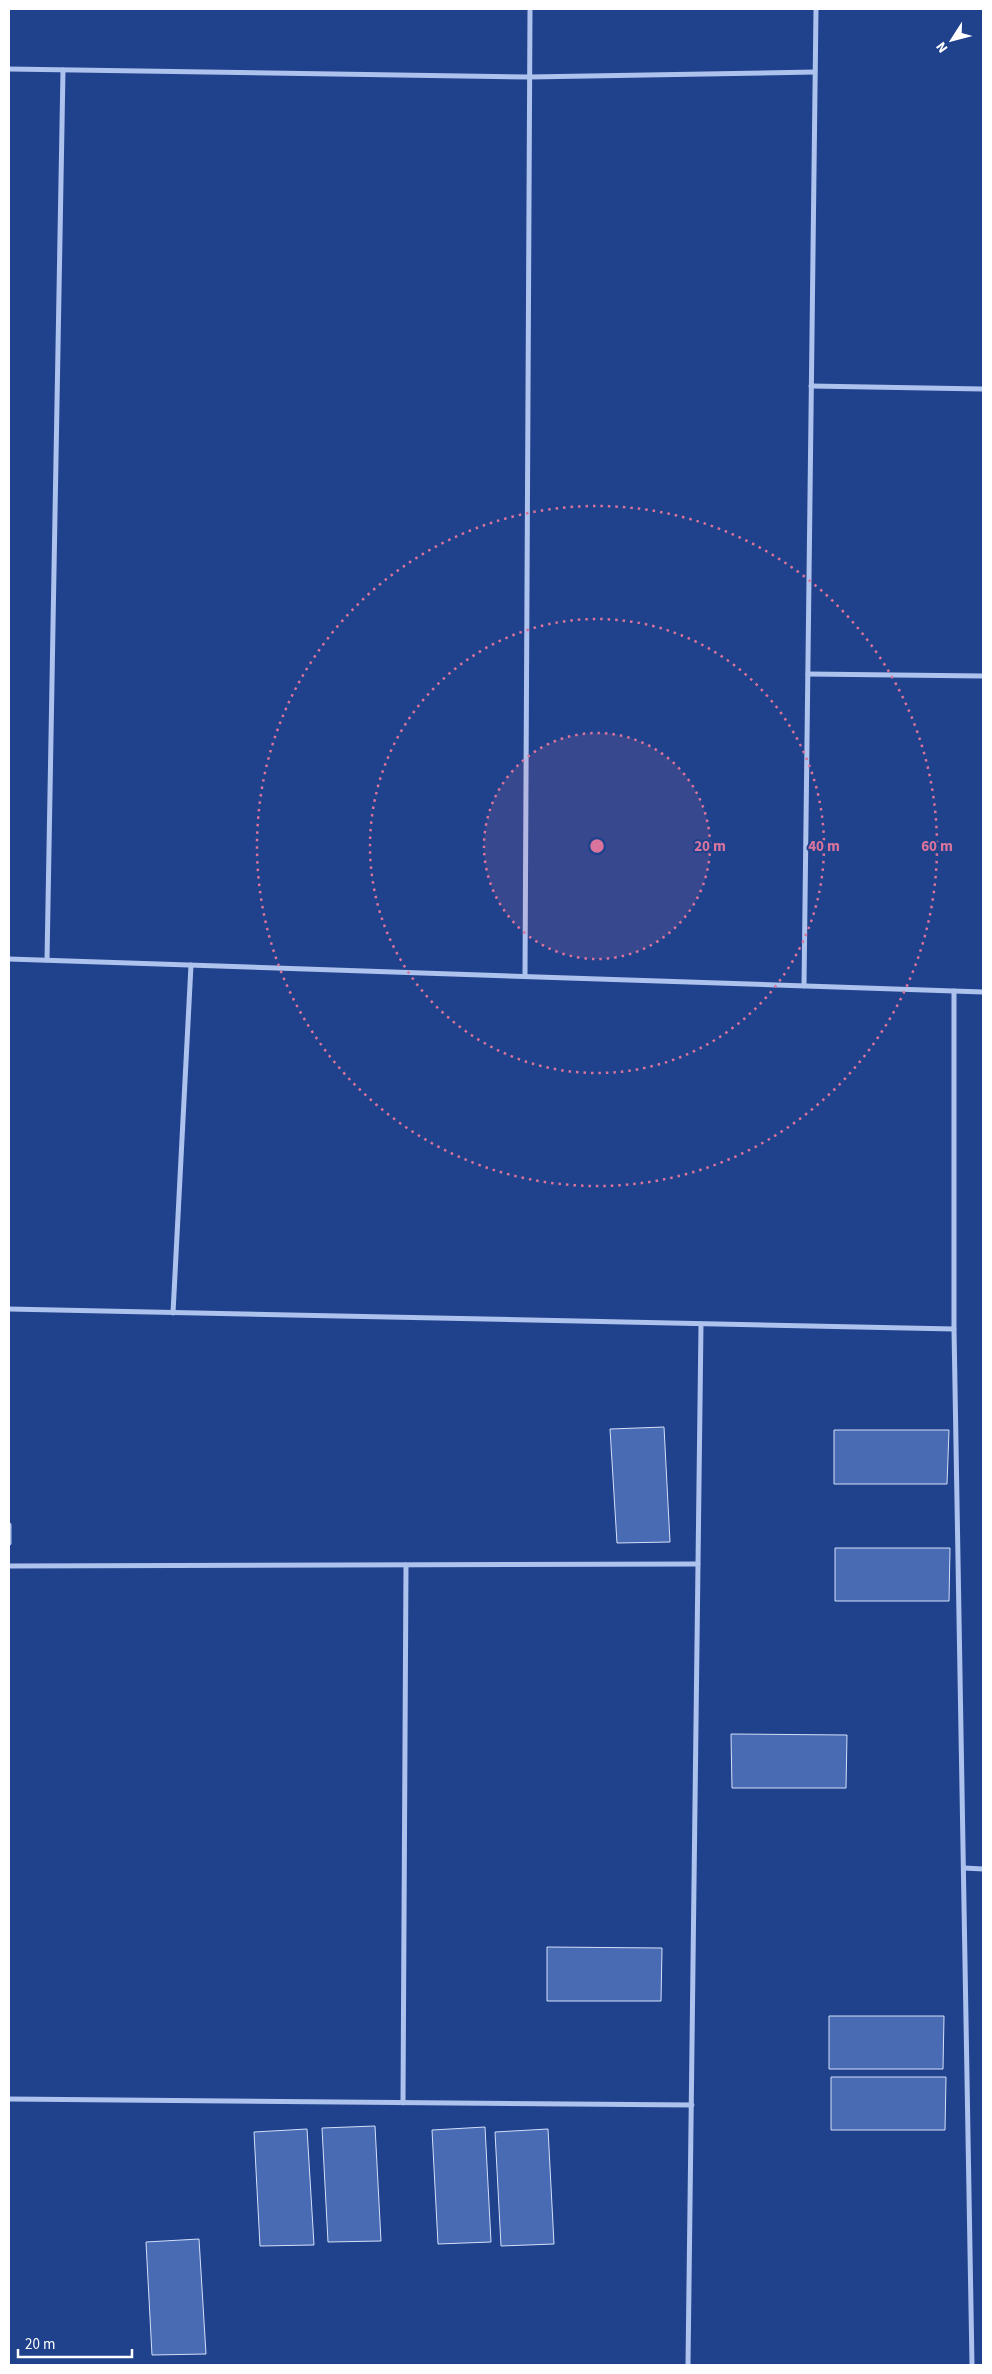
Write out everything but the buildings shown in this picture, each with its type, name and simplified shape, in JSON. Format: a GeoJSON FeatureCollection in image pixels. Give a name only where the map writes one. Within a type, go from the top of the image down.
{"type":"FeatureCollection","features":[{"type":"Feature","properties":{"kind":"street"},"geometry":{"type":"LineString","coordinates":[[525,976],[530,9]]}},
{"type":"Feature","properties":{"kind":"street"},"geometry":{"type":"LineString","coordinates":[[804,986],[816,9]]}},
{"type":"Feature","properties":{"kind":"street"},"geometry":{"type":"LineString","coordinates":[[9,70],[529,76],[815,72]]}},
{"type":"Feature","properties":{"kind":"street"},"geometry":{"type":"LineString","coordinates":[[47,960],[63,70]]}},
{"type":"Feature","properties":{"kind":"street"},"geometry":{"type":"LineString","coordinates":[[811,386],[983,389]]}},
{"type":"Feature","properties":{"kind":"street"},"geometry":{"type":"LineString","coordinates":[[808,674],[983,676]]}},
{"type":"Feature","properties":{"kind":"street"},"geometry":{"type":"LineString","coordinates":[[9,959],[983,992]]}},
{"type":"Feature","properties":{"kind":"street"},"geometry":{"type":"LineString","coordinates":[[173,1312],[191,965]]}},
{"type":"Feature","properties":{"kind":"street"},"geometry":{"type":"LineString","coordinates":[[954,990],[954,1329],[972,2365]]}},
{"type":"Feature","properties":{"kind":"street"},"geometry":{"type":"LineString","coordinates":[[9,1309],[954,1329]]}},
{"type":"Feature","properties":{"kind":"street"},"geometry":{"type":"LineString","coordinates":[[688,2365],[701,1324]]}},
{"type":"Feature","properties":{"kind":"street"},"geometry":{"type":"LineString","coordinates":[[9,1525],[9,1543]]}},
{"type":"Feature","properties":{"kind":"street"},"geometry":{"type":"LineString","coordinates":[[9,1566],[698,1564]]}},
{"type":"Feature","properties":{"kind":"street"},"geometry":{"type":"LineString","coordinates":[[403,2103],[406,1565]]}},
{"type":"Feature","properties":{"kind":"street"},"geometry":{"type":"LineString","coordinates":[[964,1868],[983,1868]]}},
{"type":"Feature","properties":{"kind":"street"},"geometry":{"type":"LineString","coordinates":[[9,2099],[692,2105]]}}]}
